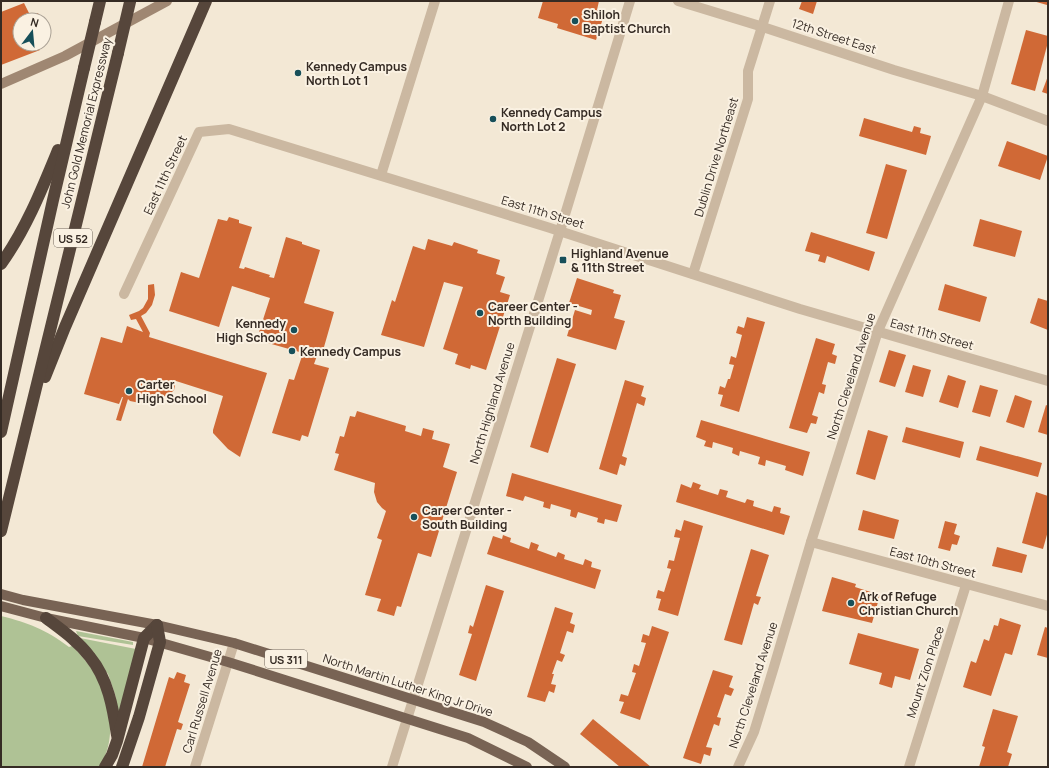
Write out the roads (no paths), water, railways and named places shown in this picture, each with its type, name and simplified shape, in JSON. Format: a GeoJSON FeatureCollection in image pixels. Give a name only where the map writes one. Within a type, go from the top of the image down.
{"type":"FeatureCollection","features":[{"type":"Feature","properties":{"kind":"highway","name":"John Gold Memorial Expressway"},"geometry":{"type":"LineString","coordinates":[[1,432],[73,113],[100,1]]}},
{"type":"Feature","properties":{"kind":"highway","name":"John Gold Memorial Expressway"},"geometry":{"type":"LineString","coordinates":[[1,531],[130,1]]}},
{"type":"Feature","properties":{"kind":"highway"},"geometry":{"type":"LineString","coordinates":[[27,423],[65,327],[206,1]]}},
{"type":"Feature","properties":{"kind":"highway"},"geometry":{"type":"LineString","coordinates":[[1,264],[25,224],[41,192],[73,113]]}},
{"type":"Feature","properties":{"kind":"highway"},"geometry":{"type":"LineString","coordinates":[[46,618],[75,640],[91,658],[101,675],[109,692],[114,711],[118,741]]}},
{"type":"Feature","properties":{"kind":"highway"},"geometry":{"type":"LineString","coordinates":[[105,767],[118,741],[144,638],[157,625]]}},
{"type":"Feature","properties":{"kind":"highway"},"geometry":{"type":"LineString","coordinates":[[122,767],[139,716],[160,642],[157,625]]}},
{"type":"Feature","properties":{"kind":"main road"},"geometry":{"type":"LineString","coordinates":[[1,84],[65,56],[167,1]]}},
{"type":"Feature","properties":{"kind":"main road","name":"North Martin Luther King Jr Drive"},"geometry":{"type":"LineString","coordinates":[[1,594],[23,600],[157,625],[234,643],[484,722],[528,742],[566,767]]}},
{"type":"Feature","properties":{"kind":"main road","name":"US 311"},"geometry":{"type":"LineString","coordinates":[[1,606],[46,618],[144,638],[228,662],[468,738],[527,767]]}},
{"type":"Feature","properties":{"kind":"street"},"geometry":{"type":"LineString","coordinates":[[381,175],[435,1]]}},
{"type":"Feature","properties":{"kind":"street","name":"North Highland Avenue"},"geometry":{"type":"LineString","coordinates":[[392,767],[560,231],[630,1]]}},
{"type":"Feature","properties":{"kind":"street","name":"12th Street East"},"geometry":{"type":"LineString","coordinates":[[678,1],[900,72],[982,96],[1048,121]]}},
{"type":"Feature","properties":{"kind":"street","name":"Dublin Drive Northeast"},"geometry":{"type":"LineString","coordinates":[[693,274],[748,99],[748,70],[763,27],[770,1]]}},
{"type":"Feature","properties":{"kind":"street","name":"North Cleveland Avenue"},"geometry":{"type":"LineString","coordinates":[[738,767],[754,732],[774,670],[811,542],[878,331],[982,96],[1009,1]]}},
{"type":"Feature","properties":{"kind":"street","name":"East 11th Street"},"geometry":{"type":"LineString","coordinates":[[124,294],[199,132],[229,129],[560,231],[800,309],[1048,381]]}},
{"type":"Feature","properties":{"kind":"street","name":"East 10th Street"},"geometry":{"type":"LineString","coordinates":[[811,542],[1048,606]]}},
{"type":"Feature","properties":{"kind":"street","name":"Mount Zion Place"},"geometry":{"type":"LineString","coordinates":[[909,767],[966,585]]}},
{"type":"Feature","properties":{"kind":"street","name":"Carl Russell Avenue"},"geometry":{"type":"LineString","coordinates":[[195,767],[234,643]]}},
{"type":"Feature","properties":{"kind":"place","name":"Shiloh Baptist Church"},"geometry":{"type":"Point","coordinates":[575,21]}},
{"type":"Feature","properties":{"kind":"place","name":"Kennedy Campus North Lot 1"},"geometry":{"type":"Point","coordinates":[298,73]}},
{"type":"Feature","properties":{"kind":"place","name":"Kennedy Campus North Lot 2"},"geometry":{"type":"Point","coordinates":[493,119]}},
{"type":"Feature","properties":{"kind":"place","name":"Highland Avenue & 11th Street"},"geometry":{"type":"Point","coordinates":[563,260]}},
{"type":"Feature","properties":{"kind":"place","name":"Career Center - North Building"},"geometry":{"type":"Point","coordinates":[480,313]}},
{"type":"Feature","properties":{"kind":"place","name":"Kennedy High School"},"geometry":{"type":"Point","coordinates":[294,330]}},
{"type":"Feature","properties":{"kind":"place","name":"Kennedy Campus"},"geometry":{"type":"Point","coordinates":[292,351]}},
{"type":"Feature","properties":{"kind":"place","name":"Carter High School"},"geometry":{"type":"Point","coordinates":[129,391]}},
{"type":"Feature","properties":{"kind":"place","name":"Career Center - South Building"},"geometry":{"type":"Point","coordinates":[414,517]}},
{"type":"Feature","properties":{"kind":"place","name":"Ark of Refuge Christian Church"},"geometry":{"type":"Point","coordinates":[851,603]}}]}
